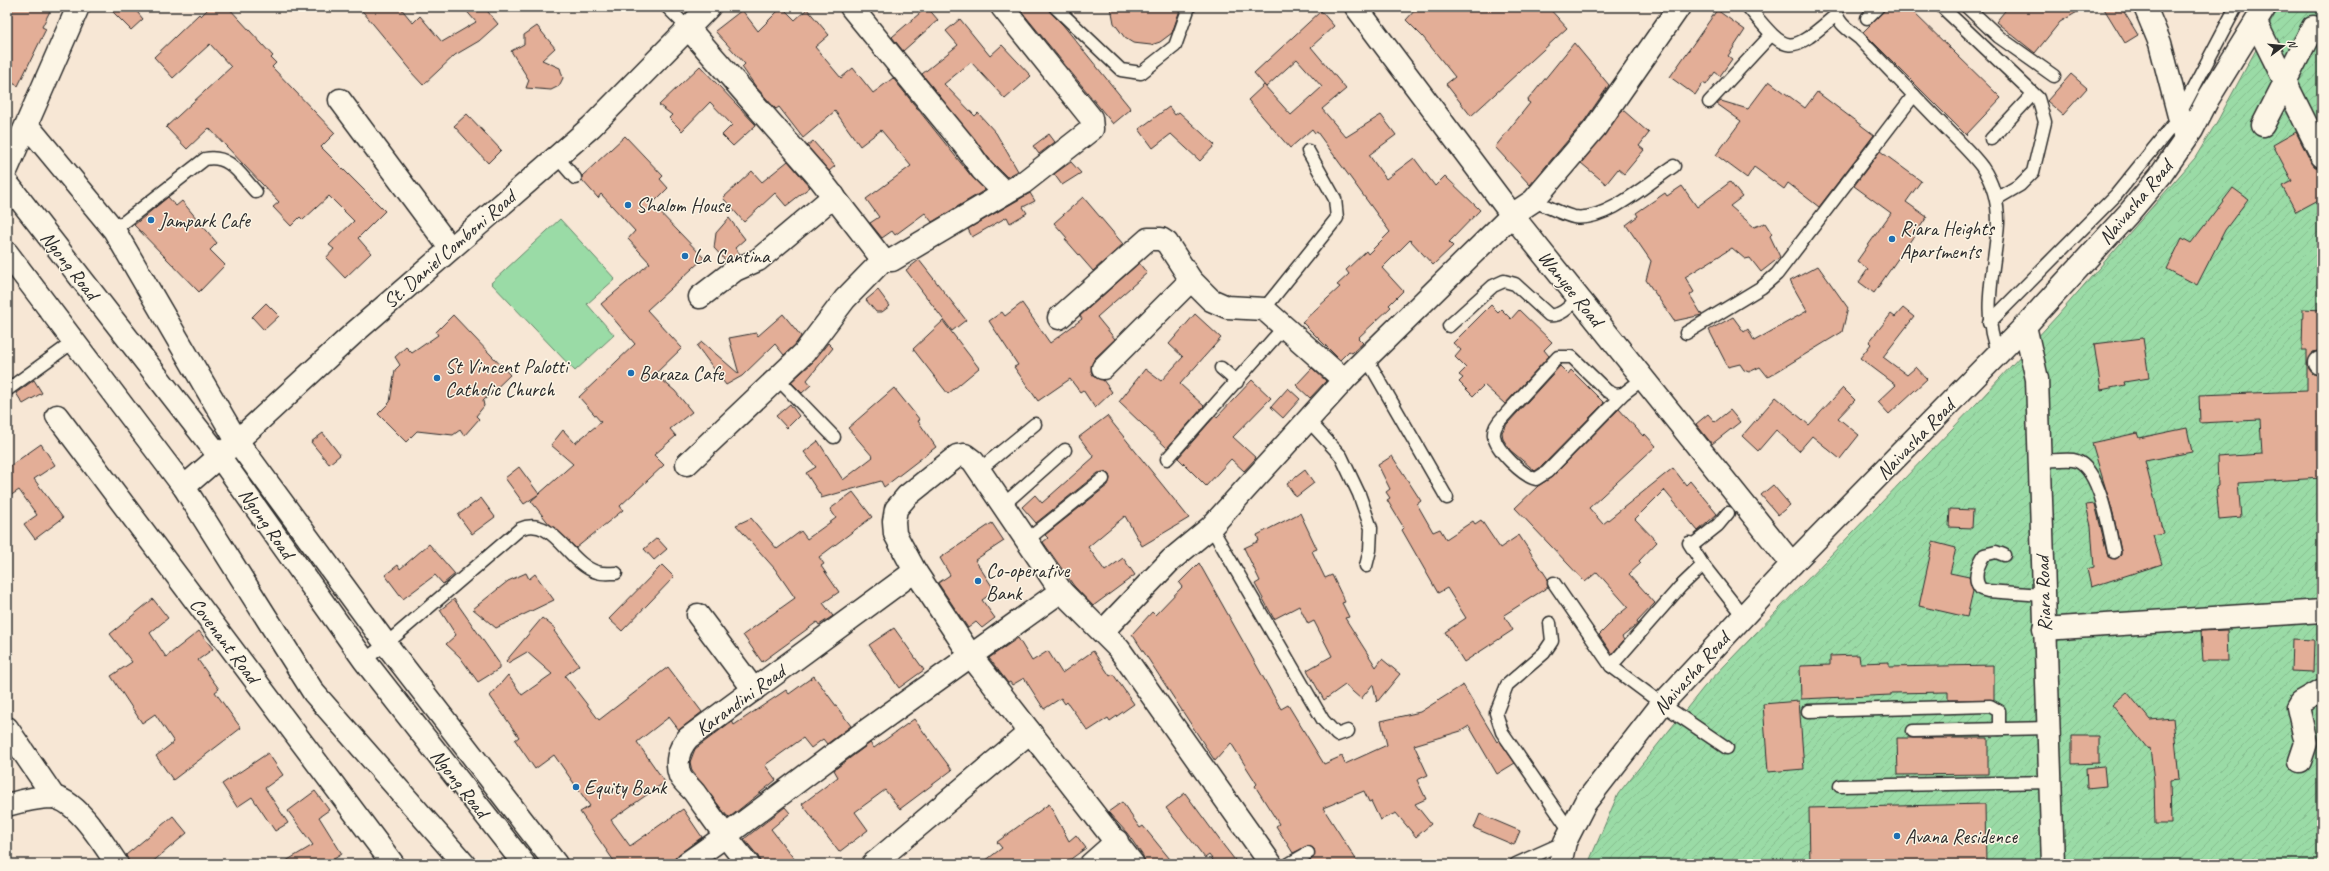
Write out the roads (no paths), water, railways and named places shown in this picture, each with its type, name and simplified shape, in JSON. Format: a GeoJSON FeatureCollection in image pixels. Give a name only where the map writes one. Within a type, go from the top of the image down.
{"type":"FeatureCollection","features":[{"type":"Feature","properties":{"kind":"street"},"geometry":{"type":"LineString","coordinates":[[7,170],[78,7]]}},
{"type":"Feature","properties":{"kind":"street","name":"St. Daniel Comboni Road"},"geometry":{"type":"LineString","coordinates":[[184,487],[237,441],[354,333],[450,248],[591,127],[709,7]]}},
{"type":"Feature","properties":{"kind":"street"},"geometry":{"type":"LineString","coordinates":[[852,7],[966,146],[982,170],[1005,193]]}},
{"type":"Feature","properties":{"kind":"street"},"geometry":{"type":"LineString","coordinates":[[687,464],[804,353],[845,299],[883,260],[892,260],[1023,183],[1092,129],[1091,118],[1002,7]]}},
{"type":"Feature","properties":{"kind":"street","name":"Wanyee Road"},"geometry":{"type":"LineString","coordinates":[[1356,7],[1512,215],[1792,564]]}},
{"type":"Feature","properties":{"kind":"street"},"geometry":{"type":"LineString","coordinates":[[1103,631],[1171,560],[1210,527],[1344,380],[1367,360],[1512,215],[1533,201],[1595,128],[1679,7]]}},
{"type":"Feature","properties":{"kind":"street"},"geometry":{"type":"LineString","coordinates":[[2145,7],[2160,43],[2180,113],[2185,139]]}},
{"type":"Feature","properties":{"kind":"street"},"geometry":{"type":"LineString","coordinates":[[2260,15],[2285,84],[2322,156]]}},
{"type":"Feature","properties":{"kind":"street","name":"Naivasha Road"},"geometry":{"type":"LineString","coordinates":[[1560,864],[1567,836],[1585,803],[1662,704],[1792,564],[2025,326],[2128,214],[2160,176],[2185,139],[2260,15]]}},
{"type":"Feature","properties":{"kind":"street"},"geometry":{"type":"LineString","coordinates":[[2263,126],[2313,27]]}},
{"type":"Feature","properties":{"kind":"street"},"geometry":{"type":"LineString","coordinates":[[688,28],[834,196],[883,260]]}},
{"type":"Feature","properties":{"kind":"street"},"geometry":{"type":"LineString","coordinates":[[340,100],[450,248]]}},
{"type":"Feature","properties":{"kind":"street"},"geometry":{"type":"LineString","coordinates":[[27,125],[114,230],[237,441],[386,644],[556,864]]}},
{"type":"Feature","properties":{"kind":"street","name":"Ngong Road"},"geometry":{"type":"LineString","coordinates":[[7,184],[219,456],[364,660],[524,864]]}},
{"type":"Feature","properties":{"kind":"street"},"geometry":{"type":"LineString","coordinates":[[700,297],[735,270],[758,260],[834,196]]}},
{"type":"Feature","properties":{"kind":"street"},"geometry":{"type":"LineString","coordinates":[[1059,318],[1148,239],[1161,240],[1167,243],[1190,280],[1217,304],[1264,309],[1344,380]]}},
{"type":"Feature","properties":{"kind":"street"},"geometry":{"type":"LineString","coordinates":[[7,253],[184,487],[314,693],[464,864]]}},
{"type":"Feature","properties":{"kind":"street"},"geometry":{"type":"LineString","coordinates":[[1103,368],[1190,280]]}},
{"type":"Feature","properties":{"kind":"street","name":"Riara Road"},"geometry":{"type":"LineString","coordinates":[[2025,326],[2037,379],[2044,629],[2053,864]]}},
{"type":"Feature","properties":{"kind":"street","name":"Covenant Road"},"geometry":{"type":"LineString","coordinates":[[57,416],[393,864]]}},
{"type":"Feature","properties":{"kind":"street"},"geometry":{"type":"LineString","coordinates":[[1133,864],[1117,841],[971,656],[915,571],[895,534],[894,521],[896,509],[907,496],[957,456],[965,455],[973,461],[1061,591],[1103,631],[1119,649],[1272,864]]}},
{"type":"Feature","properties":{"kind":"street","name":"Karandini Road"},"geometry":{"type":"LineString","coordinates":[[748,864],[724,837],[693,790],[680,776],[678,753],[681,747],[688,738],[915,571]]}},
{"type":"Feature","properties":{"kind":"street"},"geometry":{"type":"LineString","coordinates":[[686,864],[849,743],[1061,591]]}},
{"type":"Feature","properties":{"kind":"street"},"geometry":{"type":"LineString","coordinates":[[2044,629],[2322,611]]}},
{"type":"Feature","properties":{"kind":"street"},"geometry":{"type":"LineString","coordinates":[[698,615],[754,690]]}},
{"type":"Feature","properties":{"kind":"street"},"geometry":{"type":"LineString","coordinates":[[2300,761],[2306,744],[2298,707],[2301,702],[2322,690]]}},
{"type":"Feature","properties":{"kind":"street"},"geometry":{"type":"LineString","coordinates":[[7,728],[54,797]]}},
{"type":"Feature","properties":{"kind":"street"},"geometry":{"type":"LineString","coordinates":[[873,864],[1030,732]]}},
{"type":"Feature","properties":{"kind":"street"},"geometry":{"type":"LineString","coordinates":[[7,805],[39,798],[54,797],[66,802],[79,812],[117,864]]}},
{"type":"Feature","properties":{"kind":"street"},"geometry":{"type":"LineString","coordinates":[[1090,864],[1117,841]]}},
{"type":"Feature","properties":{"kind":"lane"},"geometry":{"type":"LineString","coordinates":[[667,7],[688,28]]}},
{"type":"Feature","properties":{"kind":"lane"},"geometry":{"type":"LineString","coordinates":[[1055,7],[1121,70],[1135,74],[1141,73],[1175,46],[1189,7]]}},
{"type":"Feature","properties":{"kind":"lane"},"geometry":{"type":"LineString","coordinates":[[1748,7],[1771,35],[1783,44],[1792,46],[1813,35],[1836,11],[1840,23],[1859,38],[1982,167],[1996,199],[1998,220],[1989,323],[1992,340],[1998,353]]}},
{"type":"Feature","properties":{"kind":"lane"},"geometry":{"type":"LineString","coordinates":[[1867,18],[1878,7]]}},
{"type":"Feature","properties":{"kind":"lane"},"geometry":{"type":"LineString","coordinates":[[1942,7],[2038,98],[2045,122],[2033,172],[2020,185],[1996,199]]}},
{"type":"Feature","properties":{"kind":"lane"},"geometry":{"type":"LineString","coordinates":[[1967,7],[1999,37],[2054,76]]}},
{"type":"Feature","properties":{"kind":"lane"},"geometry":{"type":"LineString","coordinates":[[1989,323],[2116,195],[2176,121],[2236,7]]}},
{"type":"Feature","properties":{"kind":"lane"},"geometry":{"type":"LineString","coordinates":[[1709,102],[1771,35]]}},
{"type":"Feature","properties":{"kind":"lane"},"geometry":{"type":"LineString","coordinates":[[1991,139],[2033,94]]}},
{"type":"Feature","properties":{"kind":"lane"},"geometry":{"type":"LineString","coordinates":[[1686,333],[1762,287],[1777,274],[1914,95]]}},
{"type":"Feature","properties":{"kind":"lane"},"geometry":{"type":"LineString","coordinates":[[1264,309],[1337,218],[1335,199],[1308,151]]}},
{"type":"Feature","properties":{"kind":"lane"},"geometry":{"type":"LineString","coordinates":[[556,156],[575,178]]}},
{"type":"Feature","properties":{"kind":"lane"},"geometry":{"type":"LineString","coordinates":[[114,230],[205,159],[217,157],[228,162],[256,192]]}},
{"type":"Feature","properties":{"kind":"lane"},"geometry":{"type":"LineString","coordinates":[[1533,201],[1549,206],[1573,217],[1587,217],[1609,210],[1674,166]]}},
{"type":"Feature","properties":{"kind":"lane"},"geometry":{"type":"LineString","coordinates":[[1449,326],[1493,286],[1504,281],[1515,284],[1549,315],[1558,314],[1565,310],[1579,297]]}},
{"type":"Feature","properties":{"kind":"lane"},"geometry":{"type":"LineString","coordinates":[[1168,459],[1284,327]]}},
{"type":"Feature","properties":{"kind":"lane"},"geometry":{"type":"LineString","coordinates":[[7,390],[73,342]]}},
{"type":"Feature","properties":{"kind":"lane"},"geometry":{"type":"LineString","coordinates":[[1623,394],[1610,394],[1572,358],[1558,357],[1497,424],[1494,436],[1496,444],[1510,461],[1529,478],[1536,479],[1547,472],[1623,394],[1644,378]]}},
{"type":"Feature","properties":{"kind":"lane"},"geometry":{"type":"LineString","coordinates":[[1367,360],[1448,498]]}},
{"type":"Feature","properties":{"kind":"lane"},"geometry":{"type":"LineString","coordinates":[[1221,368],[1237,382]]}},
{"type":"Feature","properties":{"kind":"lane"},"geometry":{"type":"LineString","coordinates":[[777,378],[834,437]]}},
{"type":"Feature","properties":{"kind":"lane"},"geometry":{"type":"LineString","coordinates":[[1308,420],[1341,456],[1359,494],[1371,528],[1370,550],[1366,566]]}},
{"type":"Feature","properties":{"kind":"lane"},"geometry":{"type":"LineString","coordinates":[[979,470],[1035,424]]}},
{"type":"Feature","properties":{"kind":"lane"},"geometry":{"type":"LineString","coordinates":[[1003,504],[1065,450]]}},
{"type":"Feature","properties":{"kind":"lane"},"geometry":{"type":"LineString","coordinates":[[2039,461],[2074,460],[2084,465],[2090,473],[2099,492],[2114,552]]}},
{"type":"Feature","properties":{"kind":"lane"},"geometry":{"type":"LineString","coordinates":[[1027,540],[1103,479]]}},
{"type":"Feature","properties":{"kind":"lane"},"geometry":{"type":"LineString","coordinates":[[1728,513],[1718,525],[1694,544],[1689,543],[1703,565],[1743,616]]}},
{"type":"Feature","properties":{"kind":"lane"},"geometry":{"type":"LineString","coordinates":[[364,660],[386,644],[520,529],[530,525],[540,526],[583,564],[596,572],[616,573]]}},
{"type":"Feature","properties":{"kind":"lane"},"geometry":{"type":"LineString","coordinates":[[1210,527],[1323,720],[1337,735],[1348,732]]}},
{"type":"Feature","properties":{"kind":"lane"},"geometry":{"type":"LineString","coordinates":[[2004,554],[1996,552],[1984,555],[1977,569],[1976,578],[1981,589],[1988,591],[2043,595]]}},
{"type":"Feature","properties":{"kind":"lane"},"geometry":{"type":"LineString","coordinates":[[1611,666],[1680,587],[1703,565]]}},
{"type":"Feature","properties":{"kind":"lane"},"geometry":{"type":"LineString","coordinates":[[1554,583],[1611,666],[1662,704],[1727,748]]}},
{"type":"Feature","properties":{"kind":"lane"},"geometry":{"type":"LineString","coordinates":[[1516,864],[1567,836],[1502,732],[1496,713],[1507,685],[1544,653],[1552,641],[1550,623]]}},
{"type":"Feature","properties":{"kind":"lane"},"geometry":{"type":"LineString","coordinates":[[1808,710],[1990,706],[1999,711],[2000,729]]}},
{"type":"Feature","properties":{"kind":"lane"},"geometry":{"type":"LineString","coordinates":[[1913,732],[2048,728]]}},
{"type":"Feature","properties":{"kind":"lane"},"geometry":{"type":"LineString","coordinates":[[1840,786],[2050,782]]}},
{"type":"Feature","properties":{"kind":"lane"},"geometry":{"type":"LineString","coordinates":[[1289,864],[1308,853]]}},
{"type":"Feature","properties":{"kind":"place","name":"Shalom House"},"geometry":{"type":"Point","coordinates":[628,205]}},
{"type":"Feature","properties":{"kind":"place","name":"Jampark Cafe"},"geometry":{"type":"Point","coordinates":[151,220]}},
{"type":"Feature","properties":{"kind":"place","name":"Riara Heights Apartments"},"geometry":{"type":"Point","coordinates":[1892,239]}},
{"type":"Feature","properties":{"kind":"place","name":"La Cantina"},"geometry":{"type":"Point","coordinates":[685,256]}},
{"type":"Feature","properties":{"kind":"place","name":"Baraza Cafe"},"geometry":{"type":"Point","coordinates":[631,373]}},
{"type":"Feature","properties":{"kind":"place","name":"St Vincent Palotti Catholic Church"},"geometry":{"type":"Point","coordinates":[437,378]}},
{"type":"Feature","properties":{"kind":"place","name":"Co-operative Bank"},"geometry":{"type":"Point","coordinates":[978,581]}},
{"type":"Feature","properties":{"kind":"place","name":"Equity Bank"},"geometry":{"type":"Point","coordinates":[576,787]}},
{"type":"Feature","properties":{"kind":"place","name":"Avana Residence"},"geometry":{"type":"Point","coordinates":[1897,836]}}]}
